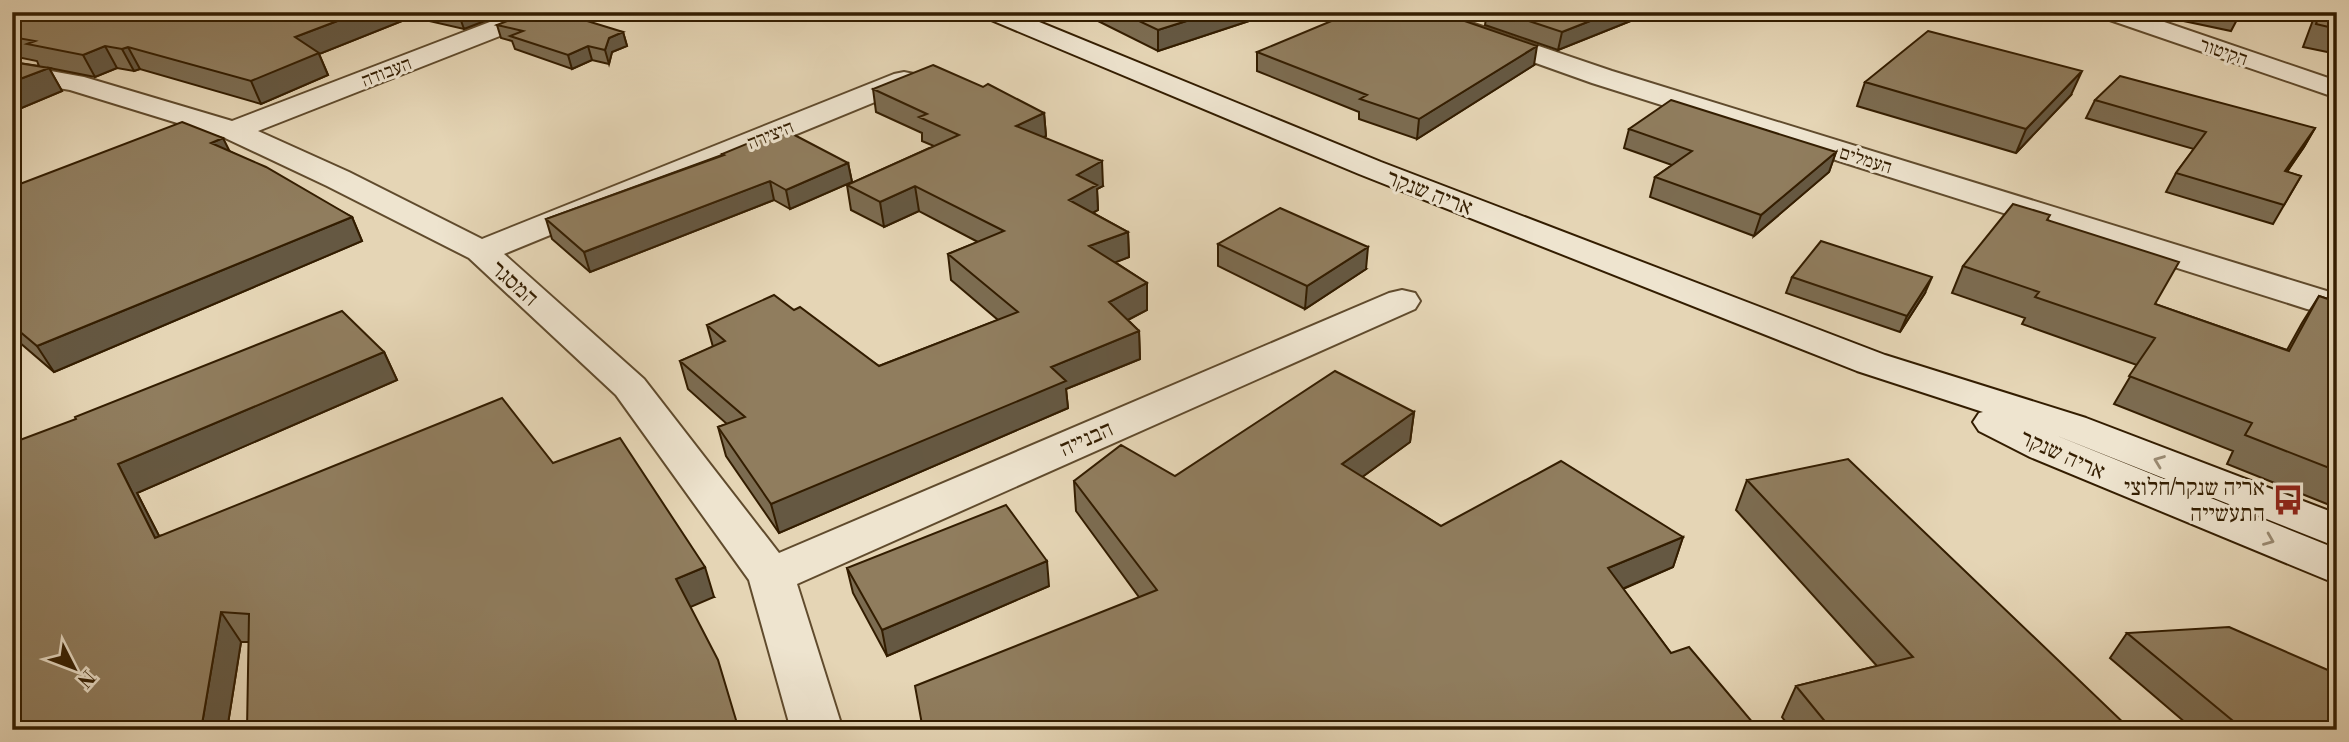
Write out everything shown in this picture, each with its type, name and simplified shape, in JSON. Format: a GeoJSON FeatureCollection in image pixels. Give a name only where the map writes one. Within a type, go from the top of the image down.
{"type":"FeatureCollection","features":[{"type":"Feature","properties":{"kind":"street","name":"העבודה"},"geometry":{"type":"LineString","coordinates":[[233,131],[538,12]]}},
{"type":"Feature","properties":{"kind":"street","name":"אריה שנקר"},"geometry":{"type":"LineString","coordinates":[[993,12],[1370,168],[1871,363],[2072,427],[2337,531]]}},
{"type":"Feature","properties":{"kind":"street","name":"העמלים"},"geometry":{"type":"LineString","coordinates":[[1415,12],[1602,77],[2331,304]]}},
{"type":"Feature","properties":{"kind":"street","name":"הקיטור"},"geometry":{"type":"LineString","coordinates":[[2110,12],[2337,90]]}},
{"type":"Feature","properties":{"kind":"street","name":"המסגר"},"geometry":{"type":"LineString","coordinates":[[12,72],[74,83],[233,131],[338,179],[481,251],[629,387],[771,576],[817,730]]}},
{"type":"Feature","properties":{"kind":"street","name":"היצירה"},"geometry":{"type":"LineString","coordinates":[[481,251],[904,80]]}},
{"type":"Feature","properties":{"kind":"street","name":"הבנייה"},"geometry":{"type":"LineString","coordinates":[[771,576],[1402,301]]}},
{"type":"Feature","properties":{"kind":"street","name":"אריה שנקר"},"geometry":{"type":"LineString","coordinates":[[1871,363],[2045,447],[2337,567]]}},
{"type":"Feature","properties":{"kind":"building"},"geometry":{"type":"Polygon","coordinates":[[[35,12],[361,12],[295,37],[319,53],[251,81],[128,47],[122,49],[105,46],[83,55],[27,44],[35,41],[12,37],[12,20],[35,12]]]}},
{"type":"Feature","properties":{"kind":"building"},"geometry":{"type":"Polygon","coordinates":[[[530,12],[558,12],[623,32],[609,38],[605,50],[588,46],[568,55],[510,36],[523,31],[497,25],[530,12]]]}},
{"type":"Feature","properties":{"kind":"building"},"geometry":{"type":"Polygon","coordinates":[[[1120,12],[1215,12],[1158,30],[1120,12]]]}},
{"type":"Feature","properties":{"kind":"building"},"geometry":{"type":"Polygon","coordinates":[[[1353,12],[1425,12],[1449,20],[1456,18],[1537,46],[1419,119],[1360,99],[1367,95],[1257,52],[1353,12]]]}},
{"type":"Feature","properties":{"kind":"building"},"geometry":{"type":"Polygon","coordinates":[[[1502,12],[1613,12],[1562,32],[1502,12]]]}},
{"type":"Feature","properties":{"kind":"building"},"geometry":{"type":"Polygon","coordinates":[[[2320,12],[2337,12],[2337,29],[2316,24],[2320,12]]]}},
{"type":"Feature","properties":{"kind":"building"},"geometry":{"type":"Polygon","coordinates":[[[1928,31],[2082,71],[2026,129],[1865,82],[1928,31]]]}},
{"type":"Feature","properties":{"kind":"building"},"geometry":{"type":"Polygon","coordinates":[[[12,62],[49,68],[12,82],[12,62]]]}},
{"type":"Feature","properties":{"kind":"building"},"geometry":{"type":"Polygon","coordinates":[[[933,65],[983,87],[988,84],[1044,113],[1016,126],[1102,161],[1077,175],[1097,185],[1069,200],[1128,232],[1089,246],[1147,283],[1109,302],[1139,331],[1051,367],[1066,381],[771,504],[718,427],[745,417],[680,361],[725,341],[707,325],[774,295],[794,310],[800,307],[879,366],[1018,312],[948,254],[1004,231],[915,186],[880,202],[847,185],[959,135],[919,117],[927,114],[873,89],[933,65]]]}},
{"type":"Feature","properties":{"kind":"building"},"geometry":{"type":"Polygon","coordinates":[[[2120,76],[2315,128],[2285,171],[2301,176],[2284,205],[2176,173],[2206,132],[2095,100],[2120,76]]]}},
{"type":"Feature","properties":{"kind":"building"},"geometry":{"type":"Polygon","coordinates":[[[1671,100],[1836,152],[1761,215],[1655,177],[1692,151],[1629,129],[1671,100]]]}},
{"type":"Feature","properties":{"kind":"building"},"geometry":{"type":"Polygon","coordinates":[[[182,122],[223,138],[211,143],[266,167],[352,217],[37,346],[12,325],[12,187],[182,122]]]}},
{"type":"Feature","properties":{"kind":"building"},"geometry":{"type":"Polygon","coordinates":[[[783,129],[848,163],[786,190],[770,181],[584,252],[546,219],[724,155],[722,154],[783,129]]]}},
{"type":"Feature","properties":{"kind":"building"},"geometry":{"type":"Polygon","coordinates":[[[2013,204],[2050,215],[2047,220],[2179,262],[2155,304],[2289,351],[2319,296],[2337,302],[2337,471],[2245,435],[2252,423],[2129,376],[2155,338],[2035,297],[2039,292],[1963,266],[2013,204]]]}},
{"type":"Feature","properties":{"kind":"building"},"geometry":{"type":"Polygon","coordinates":[[[1280,208],[1368,247],[1307,286],[1218,244],[1280,208]]]}},
{"type":"Feature","properties":{"kind":"building"},"geometry":{"type":"Polygon","coordinates":[[[1821,241],[1932,277],[1907,316],[1792,277],[1821,241]]]}},
{"type":"Feature","properties":{"kind":"building"},"geometry":{"type":"Polygon","coordinates":[[[342,311],[384,352],[118,464],[155,538],[502,398],[553,463],[620,438],[705,567],[676,579],[718,660],[739,730],[247,730],[249,614],[221,612],[201,730],[12,730],[12,443],[342,311]]]}},
{"type":"Feature","properties":{"kind":"building"},"geometry":{"type":"Polygon","coordinates":[[[1335,371],[1414,412],[1342,464],[1441,526],[1561,461],[1683,537],[1608,568],[1671,653],[1689,647],[1759,730],[923,730],[915,686],[1157,590],[1074,481],[1121,445],[1175,476],[1335,371]]]}},
{"type":"Feature","properties":{"kind":"building"},"geometry":{"type":"Polygon","coordinates":[[[1848,459],[2131,730],[1832,730],[1796,686],[1913,657],[1747,480],[1848,459]]]}},
{"type":"Feature","properties":{"kind":"building"},"geometry":{"type":"Polygon","coordinates":[[[1006,505],[1047,561],[882,630],[847,568],[1006,505]]]}},
{"type":"Feature","properties":{"kind":"building"},"geometry":{"type":"Polygon","coordinates":[[[2229,627],[2337,674],[2337,730],[2244,730],[2127,633],[2229,627]]]}},
{"type":"Feature","properties":{"kind":"place","name":"אריה שנקר/חלוצי התעשייה"},"geometry":{"type":"Point","coordinates":[2288,500]}}]}
